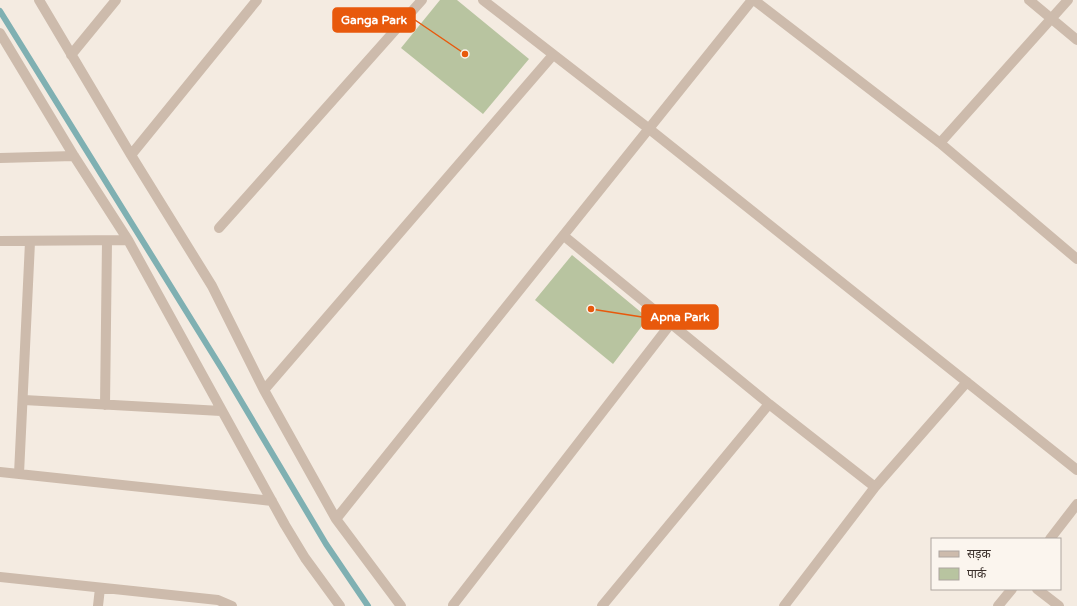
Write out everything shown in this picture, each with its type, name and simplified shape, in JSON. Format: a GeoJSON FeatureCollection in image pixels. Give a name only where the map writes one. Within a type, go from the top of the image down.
{"type":"FeatureCollection","features":[{"type":"Feature","properties":{"kind":"street"},"geometry":{"type":"LineString","coordinates":[[39,0],[131,155],[212,286],[264,390],[336,519],[401,606]]}},
{"type":"Feature","properties":{"kind":"street"},"geometry":{"type":"LineString","coordinates":[[71,55],[116,0]]}},
{"type":"Feature","properties":{"kind":"street"},"geometry":{"type":"LineString","coordinates":[[131,155],[257,0]]}},
{"type":"Feature","properties":{"kind":"street"},"geometry":{"type":"LineString","coordinates":[[220,228],[422,0]]}},
{"type":"Feature","properties":{"kind":"street"},"geometry":{"type":"LineString","coordinates":[[483,0],[648,128],[1077,470]]}},
{"type":"Feature","properties":{"kind":"street"},"geometry":{"type":"LineString","coordinates":[[336,519],[564,236],[648,128],[753,0],[940,143],[1077,258]]}},
{"type":"Feature","properties":{"kind":"street"},"geometry":{"type":"LineString","coordinates":[[1029,0],[1077,40]]}},
{"type":"Feature","properties":{"kind":"street"},"geometry":{"type":"LineString","coordinates":[[940,143],[1068,0]]}},
{"type":"Feature","properties":{"kind":"street"},"geometry":{"type":"LineString","coordinates":[[0,33],[74,156],[128,240],[305,558],[340,606]]}},
{"type":"Feature","properties":{"kind":"street"},"geometry":{"type":"LineString","coordinates":[[264,390],[553,55]]}},
{"type":"Feature","properties":{"kind":"street"},"geometry":{"type":"LineString","coordinates":[[0,158],[74,156]]}},
{"type":"Feature","properties":{"kind":"street"},"geometry":{"type":"LineString","coordinates":[[564,236],[672,322],[769,404],[875,487]]}},
{"type":"Feature","properties":{"kind":"street"},"geometry":{"type":"LineString","coordinates":[[0,241],[30,242],[128,240]]}},
{"type":"Feature","properties":{"kind":"street"},"geometry":{"type":"LineString","coordinates":[[105,405],[107,241]]}},
{"type":"Feature","properties":{"kind":"street"},"geometry":{"type":"LineString","coordinates":[[20,474],[30,242]]}},
{"type":"Feature","properties":{"kind":"street"},"geometry":{"type":"LineString","coordinates":[[453,605],[672,322]]}},
{"type":"Feature","properties":{"kind":"street"},"geometry":{"type":"LineString","coordinates":[[784,606],[875,487],[967,382]]}},
{"type":"Feature","properties":{"kind":"street"},"geometry":{"type":"LineString","coordinates":[[24,400],[222,411]]}},
{"type":"Feature","properties":{"kind":"street"},"geometry":{"type":"LineString","coordinates":[[602,606],[769,404]]}},
{"type":"Feature","properties":{"kind":"street"},"geometry":{"type":"LineString","coordinates":[[0,472],[272,501]]}},
{"type":"Feature","properties":{"kind":"street"},"geometry":{"type":"LineString","coordinates":[[1051,538],[1077,504]]}},
{"type":"Feature","properties":{"kind":"street"},"geometry":{"type":"LineString","coordinates":[[0,577],[218,600],[232,606]]}},
{"type":"Feature","properties":{"kind":"street"},"geometry":{"type":"LineString","coordinates":[[98,606],[100,588]]}},
{"type":"Feature","properties":{"kind":"street"},"geometry":{"type":"LineString","coordinates":[[998,606],[1011,590]]}},
{"type":"Feature","properties":{"kind":"street"},"geometry":{"type":"LineString","coordinates":[[1038,590],[1059,606]]}},
{"type":"Feature","properties":{"kind":"green space"},"geometry":{"type":"Polygon","coordinates":[[[440,0],[457,0],[529,59],[483,114],[401,48],[440,0]]]}},
{"type":"Feature","properties":{"kind":"green space"},"geometry":{"type":"Polygon","coordinates":[[[572,255],[648,318],[613,364],[535,300],[572,255]]]}},
{"type":"Feature","properties":{"kind":"waterway"},"geometry":{"type":"LineString","coordinates":[[0,11],[222,369],[326,544],[368,606]]}},
{"type":"Feature","properties":{"kind":"place","name":"Ganga Park"},"geometry":{"type":"Point","coordinates":[465,54]}},
{"type":"Feature","properties":{"kind":"place","name":"Apna Park"},"geometry":{"type":"Point","coordinates":[591,309]}}]}
